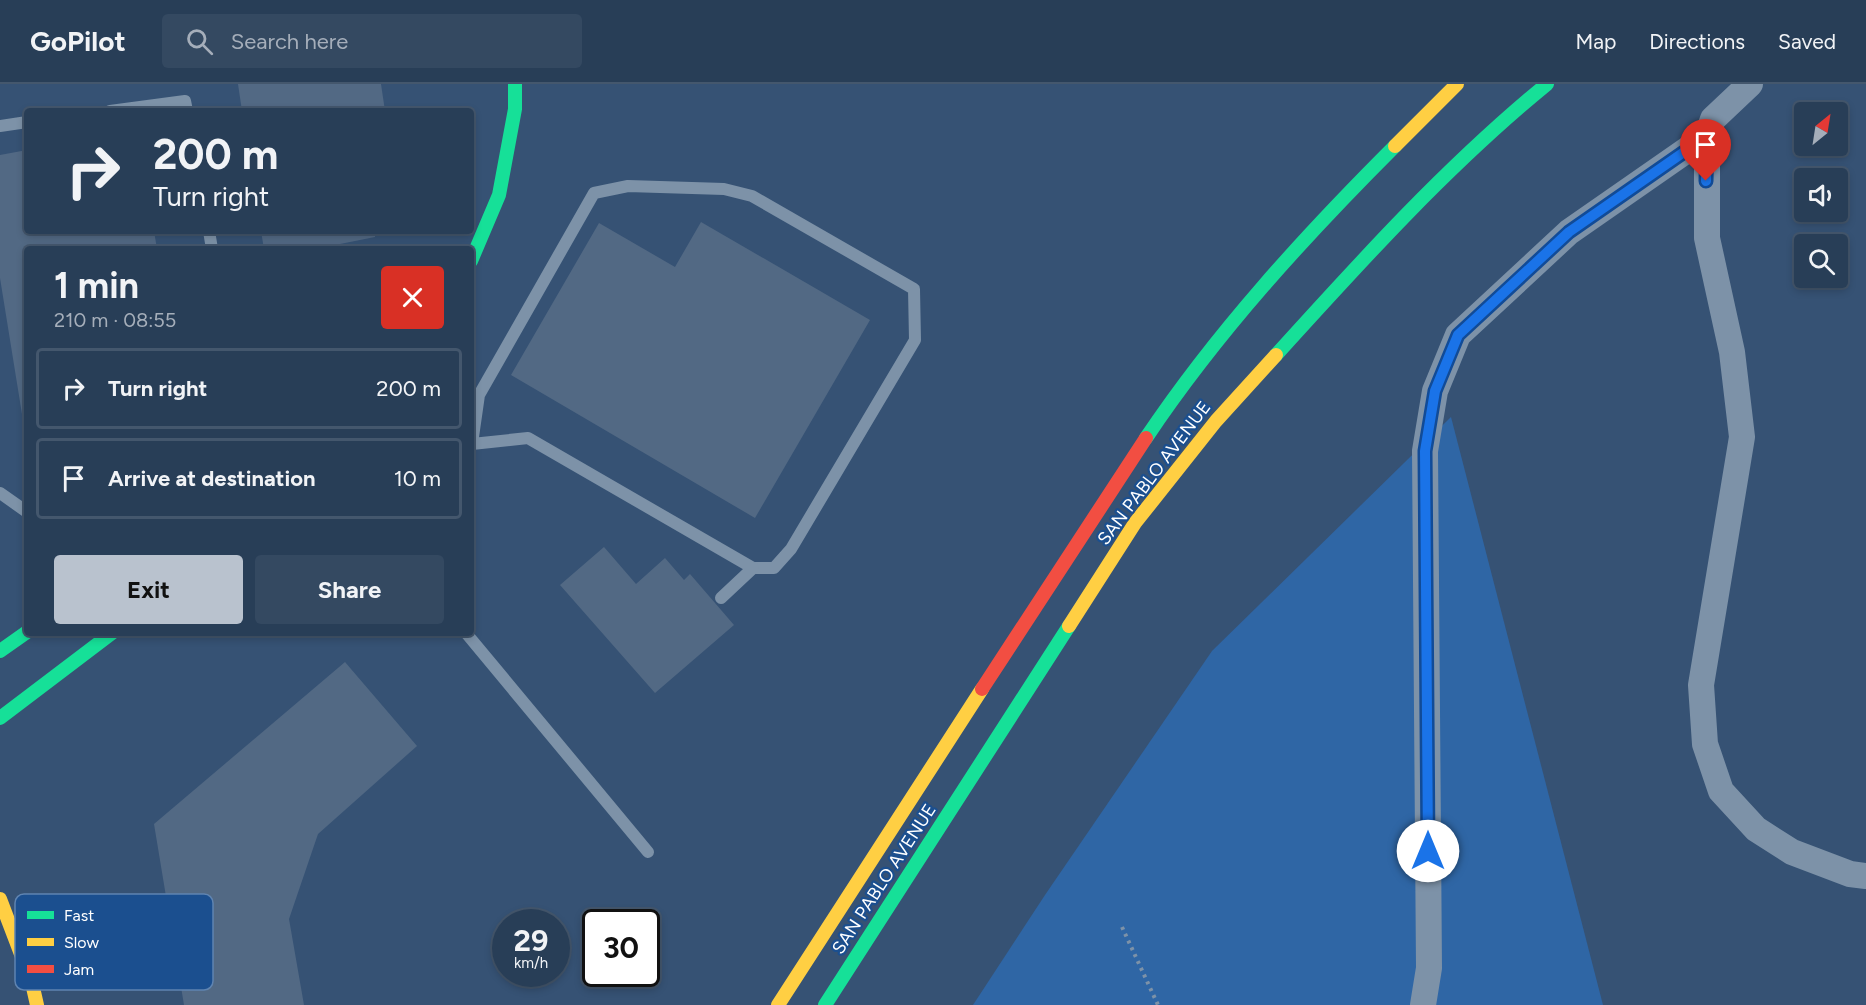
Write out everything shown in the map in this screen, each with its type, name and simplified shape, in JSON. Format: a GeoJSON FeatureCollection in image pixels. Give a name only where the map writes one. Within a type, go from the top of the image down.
{"type":"FeatureCollection","features":[{"type":"Feature","properties":{"kind":"main road"},"geometry":{"type":"LineString","coordinates":[[474,254],[499,195],[515,109],[515,84]]}},
{"type":"Feature","properties":{"kind":"main road","name":"SAN PABLO AVENUE"},"geometry":{"type":"LineString","coordinates":[[778,1005],[1103,501],[1178,390],[1244,309],[1354,187],[1457,84]]}},
{"type":"Feature","properties":{"kind":"main road","name":"SAN PABLO AVENUE"},"geometry":{"type":"LineString","coordinates":[[825,1005],[1128,533],[1148,506],[1216,421],[1387,233],[1503,120],[1547,84]]}},
{"type":"Feature","properties":{"kind":"main road"},"geometry":{"type":"LineString","coordinates":[[0,651],[24,634]]}},
{"type":"Feature","properties":{"kind":"main road"},"geometry":{"type":"LineString","coordinates":[[0,718],[108,636]]}},
{"type":"Feature","properties":{"kind":"main road"},"geometry":{"type":"LineString","coordinates":[[0,899],[15,938]]}},
{"type":"Feature","properties":{"kind":"main road"},"geometry":{"type":"LineString","coordinates":[[34,990],[37,1005]]}},
{"type":"Feature","properties":{"kind":"street"},"geometry":{"type":"LineString","coordinates":[[1750,84],[1713,119],[1707,136],[1707,238],[1732,352],[1742,437],[1701,685],[1705,744],[1721,791],[1756,829],[1792,852],[1851,874],[1866,876]]}},
{"type":"Feature","properties":{"kind":"street"},"geometry":{"type":"LineString","coordinates":[[1423,1005],[1428,968],[1425,451],[1435,391],[1458,335],[1569,232],[1707,136]]}},
{"type":"Feature","properties":{"kind":"lane"},"geometry":{"type":"LineString","coordinates":[[132,108],[185,101],[186,108]]}},
{"type":"Feature","properties":{"kind":"lane"},"geometry":{"type":"LineString","coordinates":[[0,126],[24,122]]}},
{"type":"Feature","properties":{"kind":"lane"},"geometry":{"type":"LineString","coordinates":[[474,423],[478,395],[594,193],[628,186],[724,189],[752,196],[914,289],[915,340],[791,549],[774,568],[753,568],[528,438],[474,444]]}},
{"type":"Feature","properties":{"kind":"lane"},"geometry":{"type":"LineString","coordinates":[[0,493],[24,510]]}},
{"type":"Feature","properties":{"kind":"lane"},"geometry":{"type":"LineString","coordinates":[[721,598],[753,568]]}},
{"type":"Feature","properties":{"kind":"lane"},"geometry":{"type":"LineString","coordinates":[[468,636],[648,852]]}},
{"type":"Feature","properties":{"kind":"path"},"geometry":{"type":"LineString","coordinates":[[1122,927],[1158,1005]]}},
{"type":"Feature","properties":{"kind":"shaded area"},"geometry":{"type":"Polygon","coordinates":[[[1451,417],[1603,1005],[973,1005],[1045,895],[1212,651],[1451,417]]]}},
{"type":"Feature","properties":{"kind":"building"},"geometry":{"type":"Polygon","coordinates":[[[238,84],[381,84],[385,108],[242,108],[238,84]]]}},
{"type":"Feature","properties":{"kind":"building"},"geometry":{"type":"Polygon","coordinates":[[[24,151],[24,234],[154,234],[156,246],[24,246],[24,427],[0,278],[0,155],[24,151]]]}},
{"type":"Feature","properties":{"kind":"building"},"geometry":{"type":"Polygon","coordinates":[[[701,222],[870,320],[755,518],[511,375],[599,223],[675,267],[701,222]]]}},
{"type":"Feature","properties":{"kind":"building"},"geometry":{"type":"Polygon","coordinates":[[[262,234],[375,234],[375,237],[340,244],[340,246],[264,246],[262,234]]]}},
{"type":"Feature","properties":{"kind":"building"},"geometry":{"type":"Polygon","coordinates":[[[604,547],[636,584],[665,558],[684,580],[690,574],[734,625],[655,693],[560,585],[604,547]]]}},
{"type":"Feature","properties":{"kind":"building"},"geometry":{"type":"Polygon","coordinates":[[[345,662],[417,746],[318,834],[289,919],[304,1005],[184,1005],[182,990],[213,990],[213,894],[166,894],[154,824],[345,662]]]}},
{"type":"Feature","properties":{"kind":"traffic: fast"},"geometry":{"type":"LineString","coordinates":[[474,254],[499,195],[515,109],[515,84]]}},
{"type":"Feature","properties":{"kind":"traffic: fast"},"geometry":{"type":"LineString","coordinates":[[1276,355],[1440,180],[1547,84]]}},
{"type":"Feature","properties":{"kind":"traffic: fast"},"geometry":{"type":"LineString","coordinates":[[1146,438],[1202,360],[1263,286],[1395,146]]}},
{"type":"Feature","properties":{"kind":"traffic: fast"},"geometry":{"type":"LineString","coordinates":[[825,1005],[1069,626]]}},
{"type":"Feature","properties":{"kind":"traffic: fast"},"geometry":{"type":"LineString","coordinates":[[0,651],[24,634]]}},
{"type":"Feature","properties":{"kind":"traffic: fast"},"geometry":{"type":"LineString","coordinates":[[0,718],[108,636]]}},
{"type":"Feature","properties":{"kind":"traffic: slow"},"geometry":{"type":"LineString","coordinates":[[1395,146],[1457,84]]}},
{"type":"Feature","properties":{"kind":"traffic: slow"},"geometry":{"type":"LineString","coordinates":[[1069,626],[1135,523],[1216,421],[1276,355]]}},
{"type":"Feature","properties":{"kind":"traffic: slow"},"geometry":{"type":"LineString","coordinates":[[778,1005],[982,689]]}},
{"type":"Feature","properties":{"kind":"traffic: slow"},"geometry":{"type":"LineString","coordinates":[[0,899],[15,938]]}},
{"type":"Feature","properties":{"kind":"traffic: slow"},"geometry":{"type":"LineString","coordinates":[[34,990],[37,1005]]}},
{"type":"Feature","properties":{"kind":"traffic: jam"},"geometry":{"type":"LineString","coordinates":[[982,689],[1146,438]]}},
{"type":"Feature","properties":{"kind":"route"},"geometry":{"type":"LineString","coordinates":[[1428,851],[1425,451],[1435,391],[1458,335],[1569,232],[1707,136],[1706,181]]}}]}
